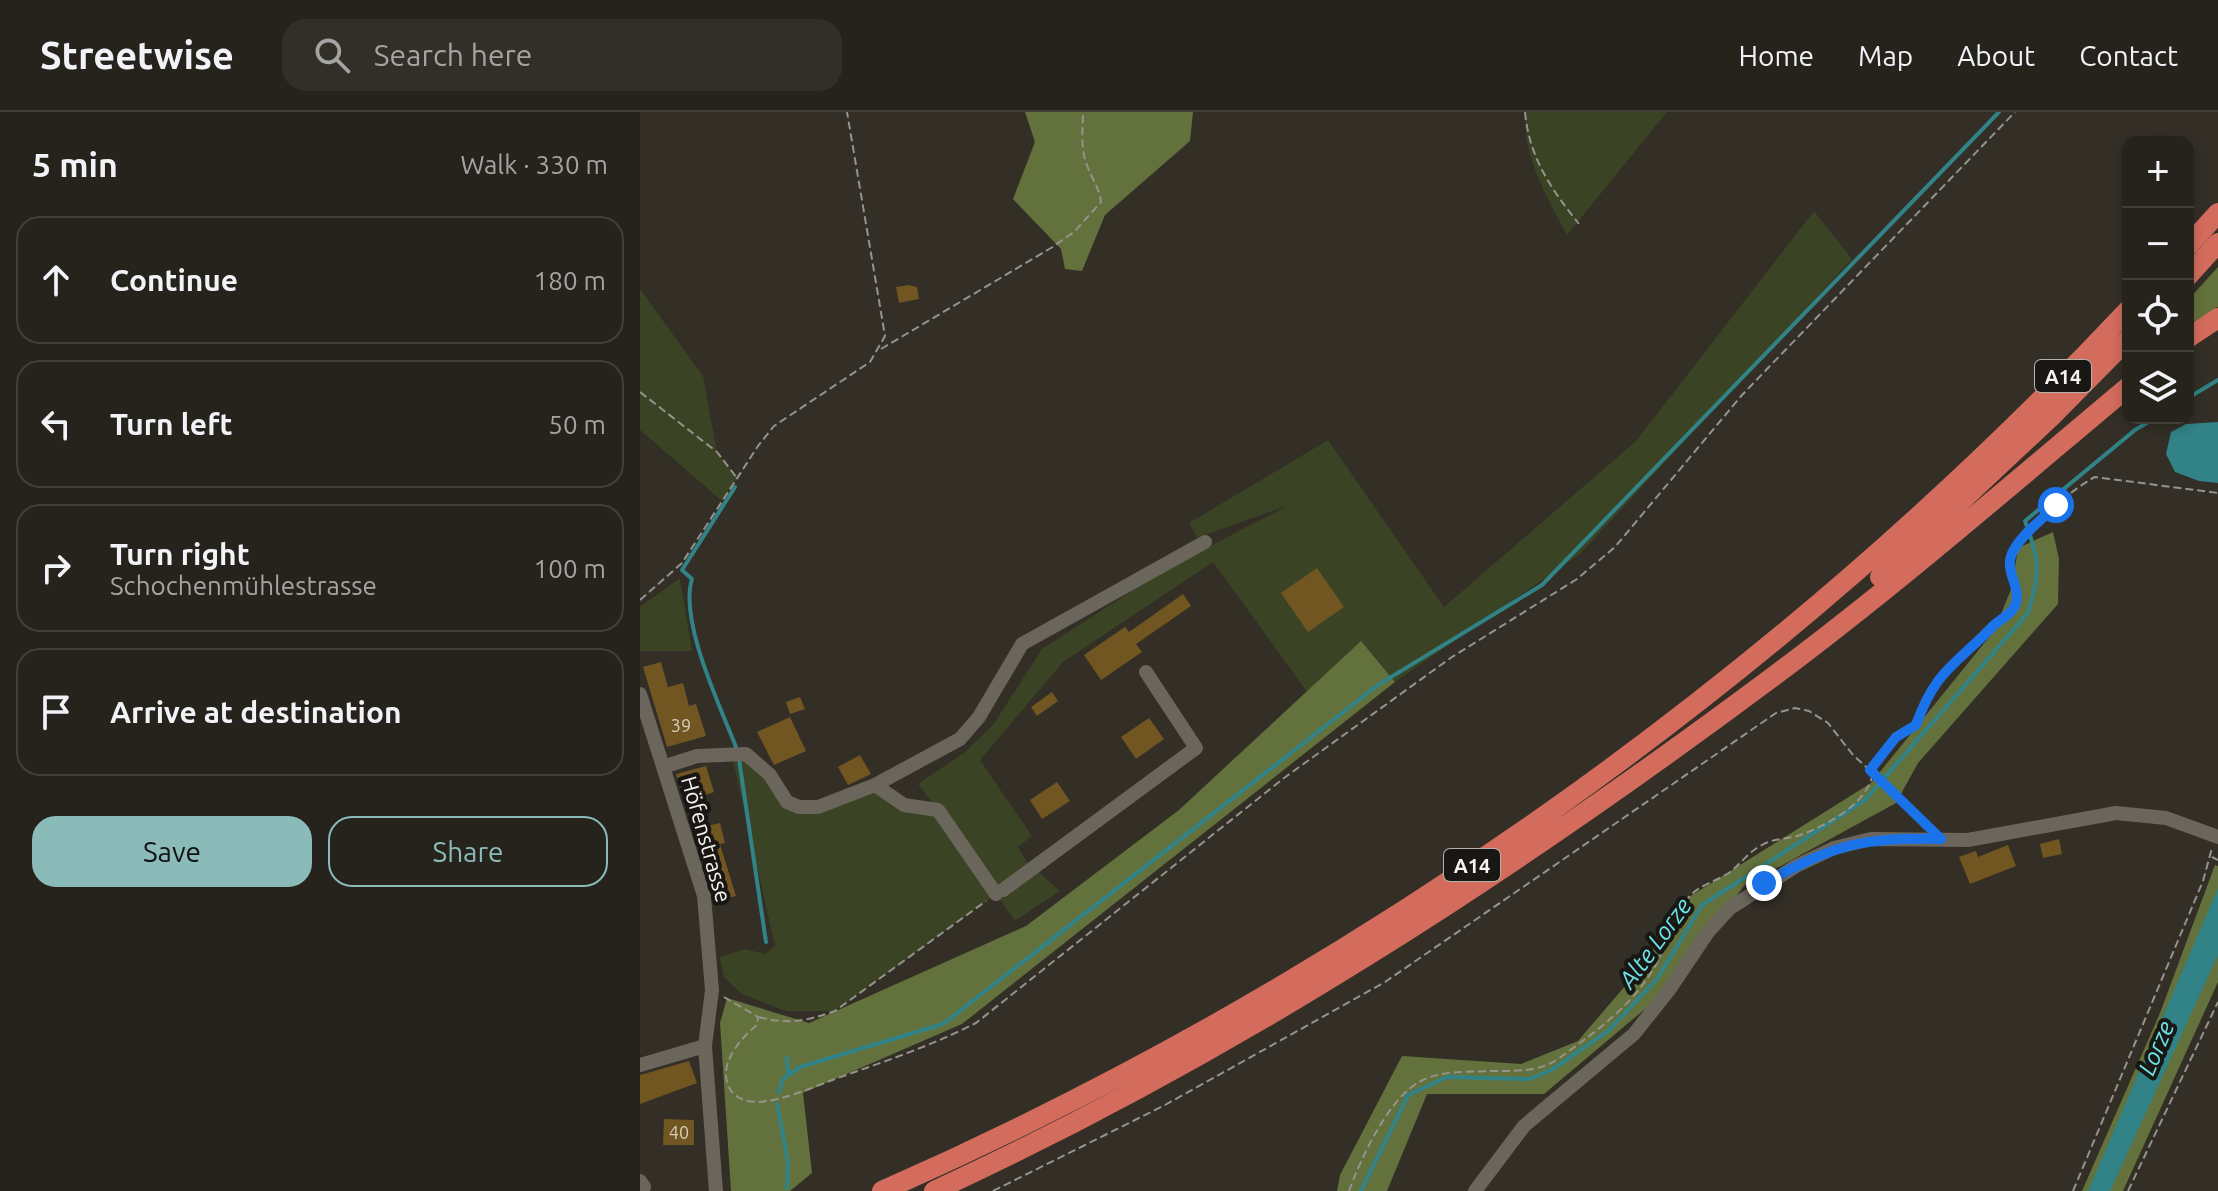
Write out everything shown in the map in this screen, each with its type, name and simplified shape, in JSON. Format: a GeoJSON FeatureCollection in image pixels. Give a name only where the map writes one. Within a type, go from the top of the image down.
{"type":"FeatureCollection","features":[{"type":"Feature","properties":{"kind":"highway"},"geometry":{"type":"LineString","coordinates":[[2194,239],[2218,213]]}},
{"type":"Feature","properties":{"kind":"highway"},"geometry":{"type":"LineString","coordinates":[[2194,269],[2218,243]]}},
{"type":"Feature","properties":{"kind":"highway","name":"A14"},"geometry":{"type":"LineString","coordinates":[[882,1191],[1077,1098],[1203,1030],[1373,929],[1535,822],[1720,684],[1844,580],[1997,442],[2122,316]]}},
{"type":"Feature","properties":{"kind":"highway"},"geometry":{"type":"LineString","coordinates":[[2194,334],[2218,318]]}},
{"type":"Feature","properties":{"kind":"highway"},"geometry":{"type":"LineString","coordinates":[[2194,342],[2218,331]]}},
{"type":"Feature","properties":{"kind":"highway","name":"A14"},"geometry":{"type":"LineString","coordinates":[[934,1191],[1062,1130],[1229,1040],[1417,926],[1618,787],[1746,689],[1883,575],[2051,417],[2122,345]]}},
{"type":"Feature","properties":{"kind":"highway"},"geometry":{"type":"LineString","coordinates":[[1618,787],[1850,618],[2122,392]]}},
{"type":"Feature","properties":{"kind":"street"},"geometry":{"type":"LineString","coordinates":[[663,767],[697,756],[731,752],[746,754],[758,762],[778,792],[799,807],[818,807],[875,785],[960,739],[979,717],[1022,644],[1205,542]]}},
{"type":"Feature","properties":{"kind":"street"},"geometry":{"type":"LineString","coordinates":[[875,785],[904,805],[938,810],[999,892],[1196,748],[1146,672]]}},
{"type":"Feature","properties":{"kind":"street","name":"Höfenstrasse"},"geometry":{"type":"LineString","coordinates":[[640,694],[704,896],[712,990],[705,1046],[716,1191]]}},
{"type":"Feature","properties":{"kind":"street"},"geometry":{"type":"LineString","coordinates":[[1475,1191],[1524,1126],[1634,1034],[1669,990],[1708,932],[1730,908],[1764,883],[1834,848],[1871,839],[1988,837],[2116,813],[2166,818],[2218,837]]}},
{"type":"Feature","properties":{"kind":"street"},"geometry":{"type":"LineString","coordinates":[[640,1065],[705,1046]]}},
{"type":"Feature","properties":{"kind":"path"},"geometry":{"type":"LineString","coordinates":[[847,112],[881,299],[885,336],[880,350]]}},
{"type":"Feature","properties":{"kind":"path"},"geometry":{"type":"LineString","coordinates":[[640,600],[682,563],[774,426],[870,362],[880,350],[1074,232],[1101,202],[1099,185],[1087,166],[1082,148],[1083,112]]}},
{"type":"Feature","properties":{"kind":"path"},"geometry":{"type":"LineString","coordinates":[[1525,112],[1527,138],[1548,186],[1579,224]]}},
{"type":"Feature","properties":{"kind":"path"},"geometry":{"type":"LineString","coordinates":[[758,1017],[757,1025],[748,1032],[726,1069],[727,1087],[736,1097],[757,1102],[789,1095],[935,1044],[976,1023],[1284,778],[1452,657],[1577,579],[1615,547],[1742,395],[2015,112]]}},
{"type":"Feature","properties":{"kind":"path"},"geometry":{"type":"LineString","coordinates":[[640,392],[717,452],[737,478]]}},
{"type":"Feature","properties":{"kind":"path"},"geometry":{"type":"LineString","coordinates":[[1349,1191],[1369,1147],[1400,1097],[1422,1081],[1439,1076],[1523,1071],[1554,1061],[1623,1010],[1654,969],[1681,909],[1693,893],[1734,869],[1745,855],[1763,844],[1779,837],[1800,836],[1836,817],[1864,794],[1871,771],[1896,737],[1916,725],[1928,691],[1954,659],[1971,649],[2010,613],[2015,605],[2016,585],[2009,567],[2011,554],[2056,505],[2095,477],[2218,493]]}},
{"type":"Feature","properties":{"kind":"path"},"geometry":{"type":"LineString","coordinates":[[993,1191],[1165,1105],[1385,982],[1776,713],[1795,708],[1809,711],[1828,723],[1871,771],[1941,839]]}},
{"type":"Feature","properties":{"kind":"path"},"geometry":{"type":"LineString","coordinates":[[2073,1191],[2214,859]]}},
{"type":"Feature","properties":{"kind":"path"},"geometry":{"type":"LineString","coordinates":[[712,990],[758,1017],[783,1024],[808,1021],[835,1011],[999,892]]}},
{"type":"Feature","properties":{"kind":"path"},"geometry":{"type":"LineString","coordinates":[[2128,1191],[2218,1002]]}},
{"type":"Feature","properties":{"kind":"green space"},"geometry":{"type":"Polygon","coordinates":[[[1025,112],[1193,112],[1190,141],[1105,215],[1082,271],[1065,269],[1061,249],[1013,199],[1035,142],[1025,112]]]}},
{"type":"Feature","properties":{"kind":"green space"},"geometry":{"type":"Polygon","coordinates":[[[1526,112],[1667,112],[1567,235],[1544,192],[1532,160],[1526,112]]]}},
{"type":"Feature","properties":{"kind":"green space"},"geometry":{"type":"Polygon","coordinates":[[[1814,211],[1852,259],[1580,554],[1395,682],[1361,642],[1307,692],[1213,562],[1063,662],[980,760],[1032,836],[1018,847],[1027,862],[1060,891],[1015,921],[996,894],[835,1011],[785,1011],[742,994],[724,977],[720,957],[745,949],[765,954],[775,946],[731,752],[746,754],[798,807],[875,785],[904,805],[937,809],[918,784],[965,752],[993,725],[1042,649],[1164,570],[1289,505],[1197,538],[1189,523],[1328,440],[1444,607],[1636,441],[1814,211]]]}},
{"type":"Feature","properties":{"kind":"green space"},"geometry":{"type":"Polygon","coordinates":[[[2218,267],[2218,307],[2194,322],[2194,293],[2218,267]]]}},
{"type":"Feature","properties":{"kind":"green space"},"geometry":{"type":"Polygon","coordinates":[[[640,289],[703,376],[717,452],[737,478],[722,501],[640,430],[640,289]]]}},
{"type":"Feature","properties":{"kind":"green space"},"geometry":{"type":"Polygon","coordinates":[[[2053,532],[2059,559],[2058,604],[1918,763],[1896,803],[1744,886],[1664,993],[1544,1094],[1427,1094],[1387,1191],[1337,1191],[1340,1175],[1402,1056],[1521,1064],[1578,1041],[1631,979],[1689,897],[1871,783],[1994,631],[2012,587],[2018,548],[2053,532]]]}},
{"type":"Feature","properties":{"kind":"green space"},"geometry":{"type":"Polygon","coordinates":[[[680,578],[692,651],[640,651],[640,607],[680,578]]]}},
{"type":"Feature","properties":{"kind":"green space"},"geometry":{"type":"Polygon","coordinates":[[[1361,641],[1395,682],[962,1024],[803,1093],[812,1173],[790,1191],[731,1191],[720,1023],[727,998],[809,1023],[1026,926],[1179,810],[1361,641]]]}},
{"type":"Feature","properties":{"kind":"green space"},"geometry":{"type":"Polygon","coordinates":[[[2215,865],[2218,866],[2218,982],[2123,1191],[2082,1191],[2160,1013],[2215,865]]]}},
{"type":"Feature","properties":{"kind":"water"},"geometry":{"type":"Polygon","coordinates":[[[2218,422],[2218,483],[2199,481],[2175,472],[2166,454],[2171,432],[2194,424],[2218,422]]]}},
{"type":"Feature","properties":{"kind":"water","name":"Lorze"},"geometry":{"type":"Polygon","coordinates":[[[2218,888],[2218,955],[2110,1191],[2088,1191],[2218,888]]]}},
{"type":"Feature","properties":{"kind":"building"},"geometry":{"type":"Polygon","coordinates":[[[896,287],[917,287],[919,299],[899,303],[896,287]]]}},
{"type":"Feature","properties":{"kind":"building"},"geometry":{"type":"Polygon","coordinates":[[[1317,568],[1344,607],[1308,632],[1281,593],[1317,568]]]}},
{"type":"Feature","properties":{"kind":"building"},"geometry":{"type":"Polygon","coordinates":[[[1183,594],[1191,606],[1136,644],[1142,652],[1101,680],[1084,655],[1125,627],[1129,632],[1183,594]]]}},
{"type":"Feature","properties":{"kind":"building"},"geometry":{"type":"Polygon","coordinates":[[[661,662],[668,687],[683,683],[689,706],[696,704],[706,736],[667,747],[643,667],[661,662]]]}},
{"type":"Feature","properties":{"kind":"building"},"geometry":{"type":"Polygon","coordinates":[[[1052,692],[1058,701],[1037,716],[1031,707],[1052,692]]]}},
{"type":"Feature","properties":{"kind":"building"},"geometry":{"type":"Polygon","coordinates":[[[800,697],[805,709],[790,714],[786,702],[800,697]]]}},
{"type":"Feature","properties":{"kind":"building"},"geometry":{"type":"Polygon","coordinates":[[[790,717],[806,751],[774,765],[757,732],[790,717]]]}},
{"type":"Feature","properties":{"kind":"building"},"geometry":{"type":"Polygon","coordinates":[[[1149,718],[1164,739],[1136,759],[1121,737],[1149,718]]]}},
{"type":"Feature","properties":{"kind":"building"},"geometry":{"type":"Polygon","coordinates":[[[860,755],[871,774],[848,785],[838,767],[860,755]]]}},
{"type":"Feature","properties":{"kind":"building"},"geometry":{"type":"Polygon","coordinates":[[[706,766],[714,792],[685,802],[676,774],[706,766]]]}},
{"type":"Feature","properties":{"kind":"building"},"geometry":{"type":"Polygon","coordinates":[[[1057,782],[1070,801],[1042,819],[1030,800],[1057,782]]]}},
{"type":"Feature","properties":{"kind":"building"},"geometry":{"type":"Polygon","coordinates":[[[720,823],[725,843],[720,844],[736,896],[717,901],[697,828],[720,823]]]}},
{"type":"Feature","properties":{"kind":"building"},"geometry":{"type":"Polygon","coordinates":[[[2059,839],[2062,854],[2043,858],[2040,844],[2059,839]]]}},
{"type":"Feature","properties":{"kind":"building"},"geometry":{"type":"Polygon","coordinates":[[[2008,845],[2016,866],[1970,884],[1959,857],[1976,851],[1978,857],[2008,845]]]}},
{"type":"Feature","properties":{"kind":"building"},"geometry":{"type":"Polygon","coordinates":[[[689,1061],[697,1083],[640,1104],[640,1075],[689,1061]]]}},
{"type":"Feature","properties":{"kind":"building"},"geometry":{"type":"Polygon","coordinates":[[[664,1119],[694,1120],[694,1145],[663,1145],[664,1119]]]}},
{"type":"Feature","properties":{"kind":"waterway"},"geometry":{"type":"LineString","coordinates":[[779,1092],[783,1079],[800,1067],[943,1024],[1378,685],[1542,585],[1999,112]]}},
{"type":"Feature","properties":{"kind":"waterway","name":"Alte Lorze"},"geometry":{"type":"LineString","coordinates":[[2194,394],[2218,380]]}},
{"type":"Feature","properties":{"kind":"waterway","name":"Alte Lorze"},"geometry":{"type":"LineString","coordinates":[[1361,1191],[1408,1095],[1447,1077],[1530,1079],[1553,1069],[1608,1031],[1657,979],[1702,905],[1865,800],[2028,613],[2037,567],[2025,521],[2145,424]]}},
{"type":"Feature","properties":{"kind":"waterway"},"geometry":{"type":"LineString","coordinates":[[735,487],[682,570],[692,579],[691,617],[703,663],[736,747]]}},
{"type":"Feature","properties":{"kind":"waterway"},"geometry":{"type":"LineString","coordinates":[[739,759],[766,942]]}},
{"type":"Feature","properties":{"kind":"waterway"},"geometry":{"type":"LineString","coordinates":[[787,1058],[788,1075]]}},
{"type":"Feature","properties":{"kind":"waterway"},"geometry":{"type":"LineString","coordinates":[[777,1104],[788,1161],[787,1188]]}},
{"type":"Feature","properties":{"kind":"route"},"geometry":{"type":"LineString","coordinates":[[1764,883],[1834,848],[1871,839],[1941,839],[1870,770],[1896,737],[1916,725],[1928,691],[1954,659],[1971,649],[2002,617],[2010,613],[2015,605],[2016,585],[2009,567],[2011,554],[2056,505]]}}]}
